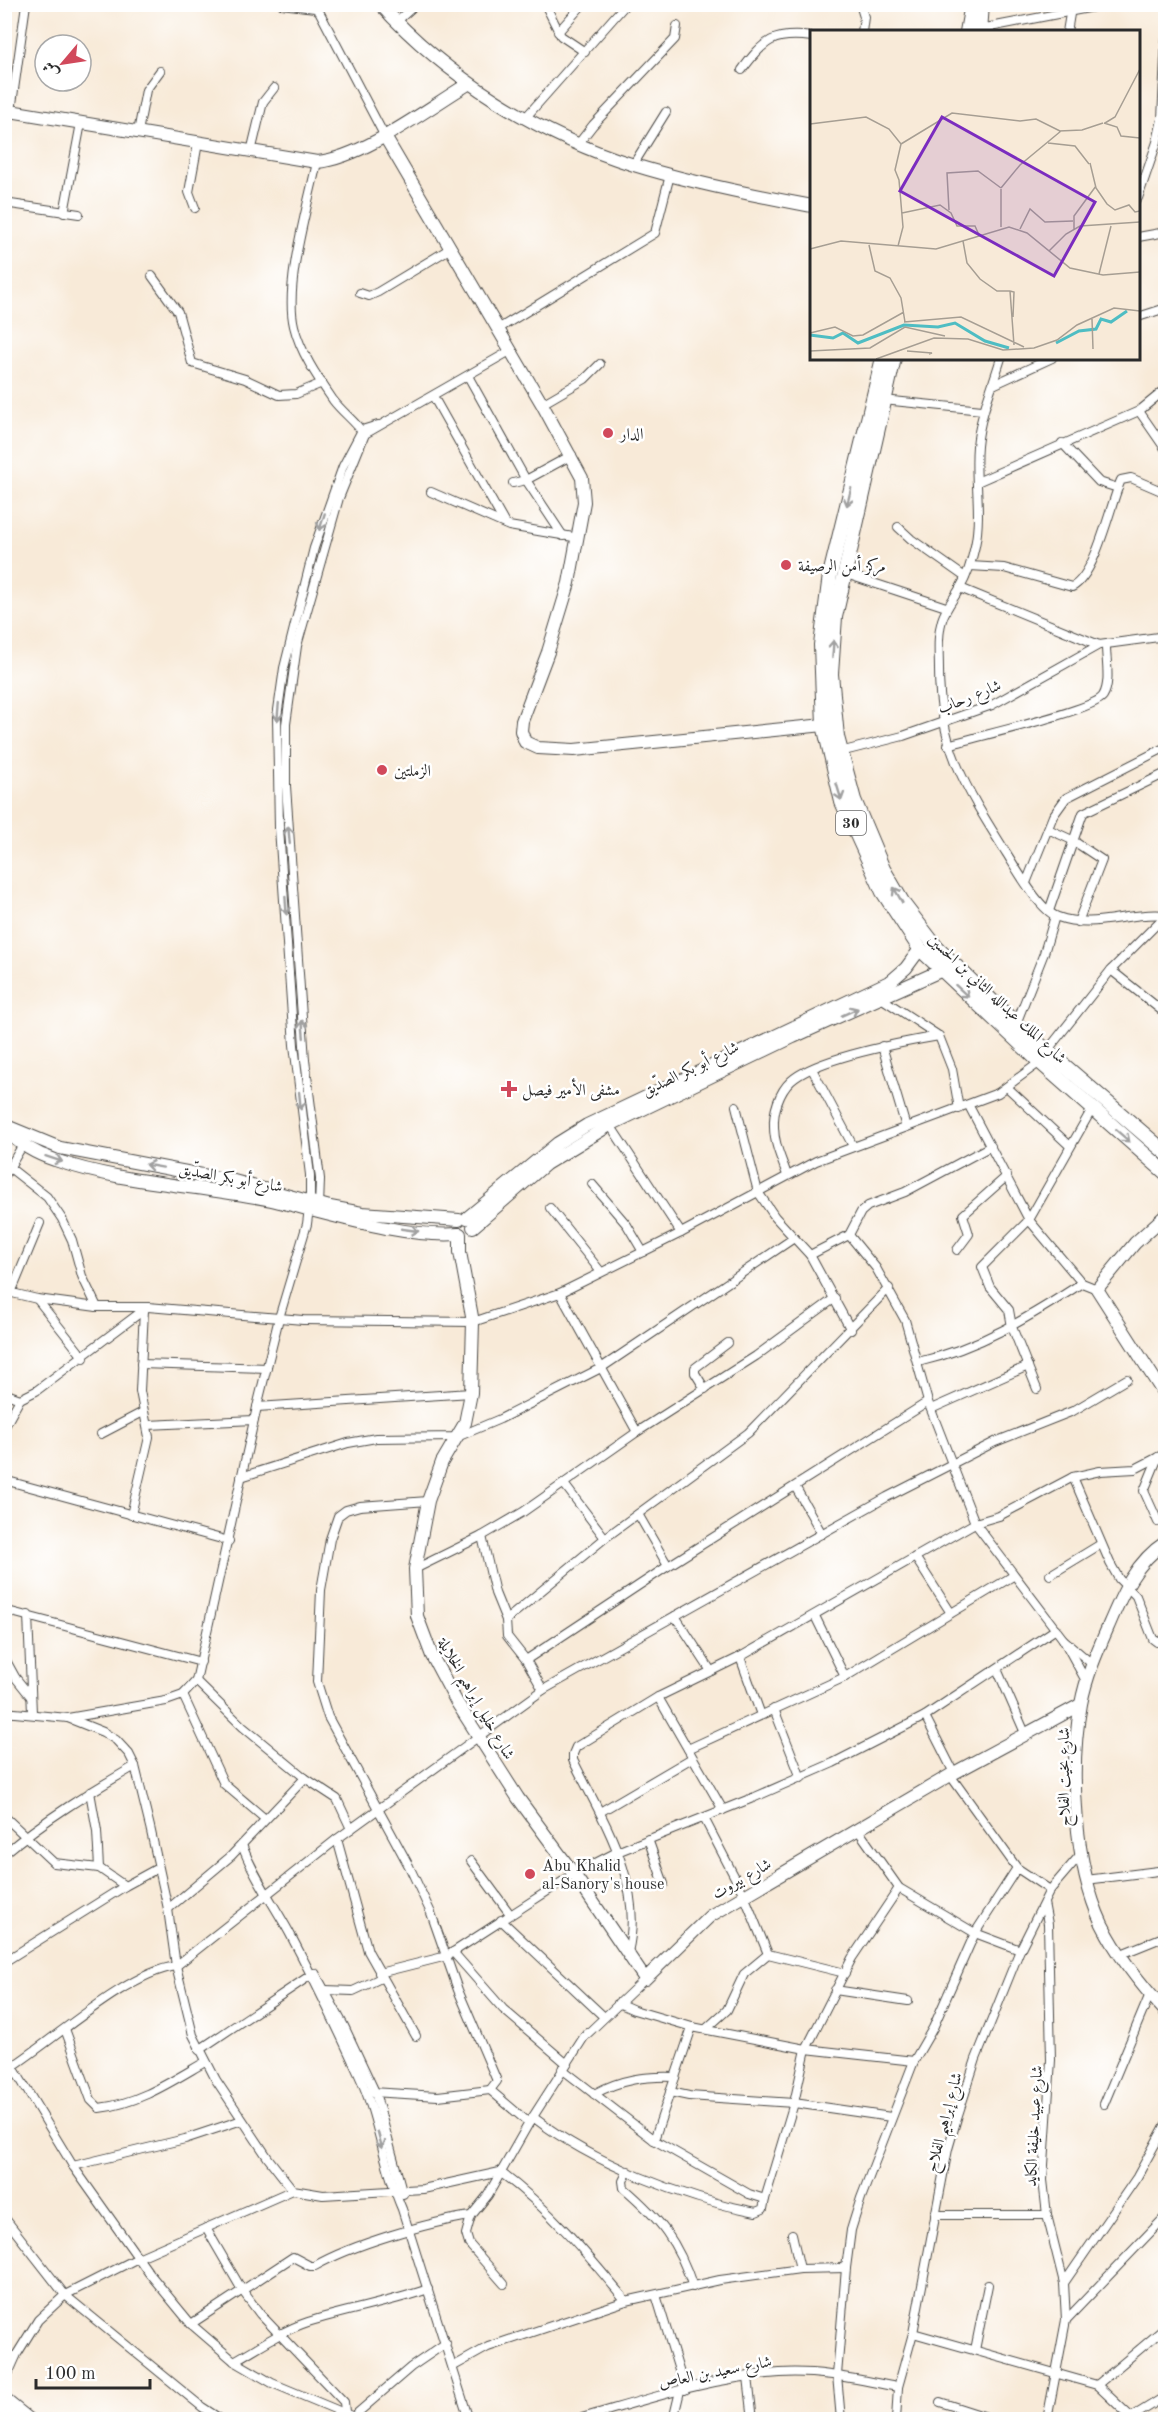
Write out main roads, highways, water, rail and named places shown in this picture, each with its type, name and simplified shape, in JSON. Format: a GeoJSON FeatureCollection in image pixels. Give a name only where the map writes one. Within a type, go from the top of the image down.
{"type":"FeatureCollection","features":[{"type":"Feature","properties":{"kind":"main road"},"geometry":{"type":"LineString","coordinates":[[972,4],[976,30]]}},
{"type":"Feature","properties":{"kind":"main road"},"geometry":{"type":"LineString","coordinates":[[976,30],[982,4]]}},
{"type":"Feature","properties":{"kind":"main road","name":"شارع الملك عبدالله الثاني بن الحسين"},"geometry":{"type":"LineString","coordinates":[[883,360],[848,525],[831,674],[840,752],[868,837],[916,933],[920,949],[940,971],[1043,1057],[1166,1153]]}},
{"type":"Feature","properties":{"kind":"main road","name":"شارع الملك عبدالله الثاني بن الحسين"},"geometry":{"type":"LineString","coordinates":[[893,360],[848,525],[830,575],[822,633],[821,675],[824,725],[842,802],[882,892],[916,933],[950,961],[1016,1024],[1043,1057],[1092,1108],[1166,1173]]}},
{"type":"Feature","properties":{"kind":"place","name":"الدار"},"geometry":{"type":"Point","coordinates":[608,433]}},
{"type":"Feature","properties":{"kind":"place","name":"مركز أمن الرصيفة"},"geometry":{"type":"Point","coordinates":[786,565]}},
{"type":"Feature","properties":{"kind":"place","name":"الزملتين"},"geometry":{"type":"Point","coordinates":[382,770]}},
{"type":"Feature","properties":{"kind":"place","name":"مشفى الأمير فيصل"},"geometry":{"type":"Point","coordinates":[509,1089]}},
{"type":"Feature","properties":{"kind":"place","name":"Abu Khalid al-Sanory's house"},"geometry":{"type":"Point","coordinates":[530,1874]}}]}
